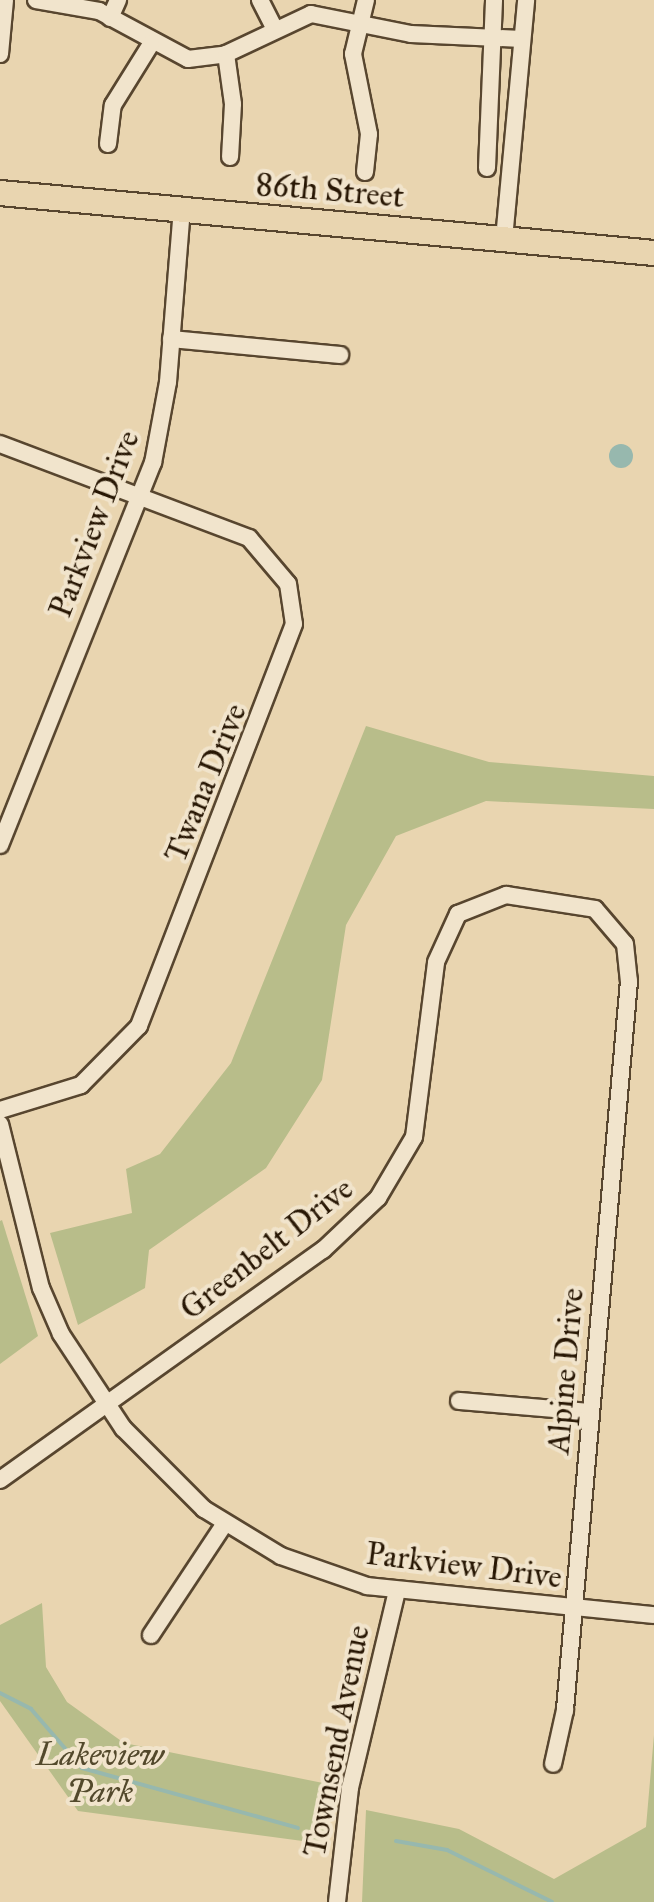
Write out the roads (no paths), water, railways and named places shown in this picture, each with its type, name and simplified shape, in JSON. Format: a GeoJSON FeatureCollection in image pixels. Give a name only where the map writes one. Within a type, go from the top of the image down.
{"type":"FeatureCollection","features":[{"type":"Feature","properties":{"kind":"main road","name":"86th Street"},"geometry":{"type":"LineString","coordinates":[[0,193],[654,253]]}},
{"type":"Feature","properties":{"kind":"street"},"geometry":{"type":"LineString","coordinates":[[0,54],[5,0]]}},
{"type":"Feature","properties":{"kind":"street"},"geometry":{"type":"LineString","coordinates":[[36,0],[110,18],[151,44],[188,59],[226,54],[274,28],[311,14],[359,20],[411,34],[522,39]]}},
{"type":"Feature","properties":{"kind":"street"},"geometry":{"type":"LineString","coordinates":[[110,18],[118,0]]}},
{"type":"Feature","properties":{"kind":"street"},"geometry":{"type":"LineString","coordinates":[[260,0],[274,28]]}},
{"type":"Feature","properties":{"kind":"street"},"geometry":{"type":"LineString","coordinates":[[365,172],[369,134],[353,54],[366,0]]}},
{"type":"Feature","properties":{"kind":"street"},"geometry":{"type":"LineString","coordinates":[[487,168],[489,38],[494,0]]}},
{"type":"Feature","properties":{"kind":"street"},"geometry":{"type":"LineString","coordinates":[[504,239],[526,0]]}},
{"type":"Feature","properties":{"kind":"street"},"geometry":{"type":"LineString","coordinates":[[108,144],[113,105],[151,44]]}},
{"type":"Feature","properties":{"kind":"street"},"geometry":{"type":"LineString","coordinates":[[226,54],[233,104],[230,157]]}},
{"type":"Feature","properties":{"kind":"street","name":"Parkview Drive"},"geometry":{"type":"LineString","coordinates":[[0,845],[141,495],[162,423],[182,209]]}},
{"type":"Feature","properties":{"kind":"street"},"geometry":{"type":"LineString","coordinates":[[171,339],[340,355]]}},
{"type":"Feature","properties":{"kind":"street"},"geometry":{"type":"LineString","coordinates":[[0,444],[141,495]]}},
{"type":"Feature","properties":{"kind":"street","name":"Twana Drive"},"geometry":{"type":"LineString","coordinates":[[0,1110],[81,1085],[139,1026],[288,653],[293,603],[273,560],[249,538],[141,495]]}},
{"type":"Feature","properties":{"kind":"street","name":"Greenbelt Drive"},"geometry":{"type":"LineString","coordinates":[[0,1480],[323,1250],[378,1198],[418,1123],[436,962],[449,925],[476,902],[548,898],[607,918],[625,944],[629,981]]}},
{"type":"Feature","properties":{"kind":"street","name":"Alpine Drive"},"geometry":{"type":"LineString","coordinates":[[553,1764],[574,1608],[629,981]]}},
{"type":"Feature","properties":{"kind":"street","name":"Parkview Drive"},"geometry":{"type":"LineString","coordinates":[[0,1124],[41,1288],[105,1405],[169,1480],[225,1523],[323,1573],[397,1591],[654,1615]]}},
{"type":"Feature","properties":{"kind":"street"},"geometry":{"type":"LineString","coordinates":[[459,1401],[591,1412]]}},
{"type":"Feature","properties":{"kind":"street"},"geometry":{"type":"LineString","coordinates":[[151,1635],[225,1523]]}},
{"type":"Feature","properties":{"kind":"street","name":"Townsend Avenue"},"geometry":{"type":"LineString","coordinates":[[337,1902],[350,1788],[397,1591]]}},
{"type":"Feature","properties":{"kind":"water"},"geometry":{"type":"Polygon","coordinates":[[[621,444],[629,448],[633,456],[629,464],[621,468],[613,464],[609,456],[613,448],[621,444]]]}},
{"type":"Feature","properties":{"kind":"waterway"},"geometry":{"type":"LineString","coordinates":[[0,1693],[31,1709],[82,1768],[298,1828]]}},
{"type":"Feature","properties":{"kind":"waterway"},"geometry":{"type":"LineString","coordinates":[[396,1841],[447,1850],[552,1902]]}},
{"type":"Feature","properties":{"kind":"park label","name":"Lakeview Park"},"geometry":{"type":"Point","coordinates":[100,1774]}}]}
